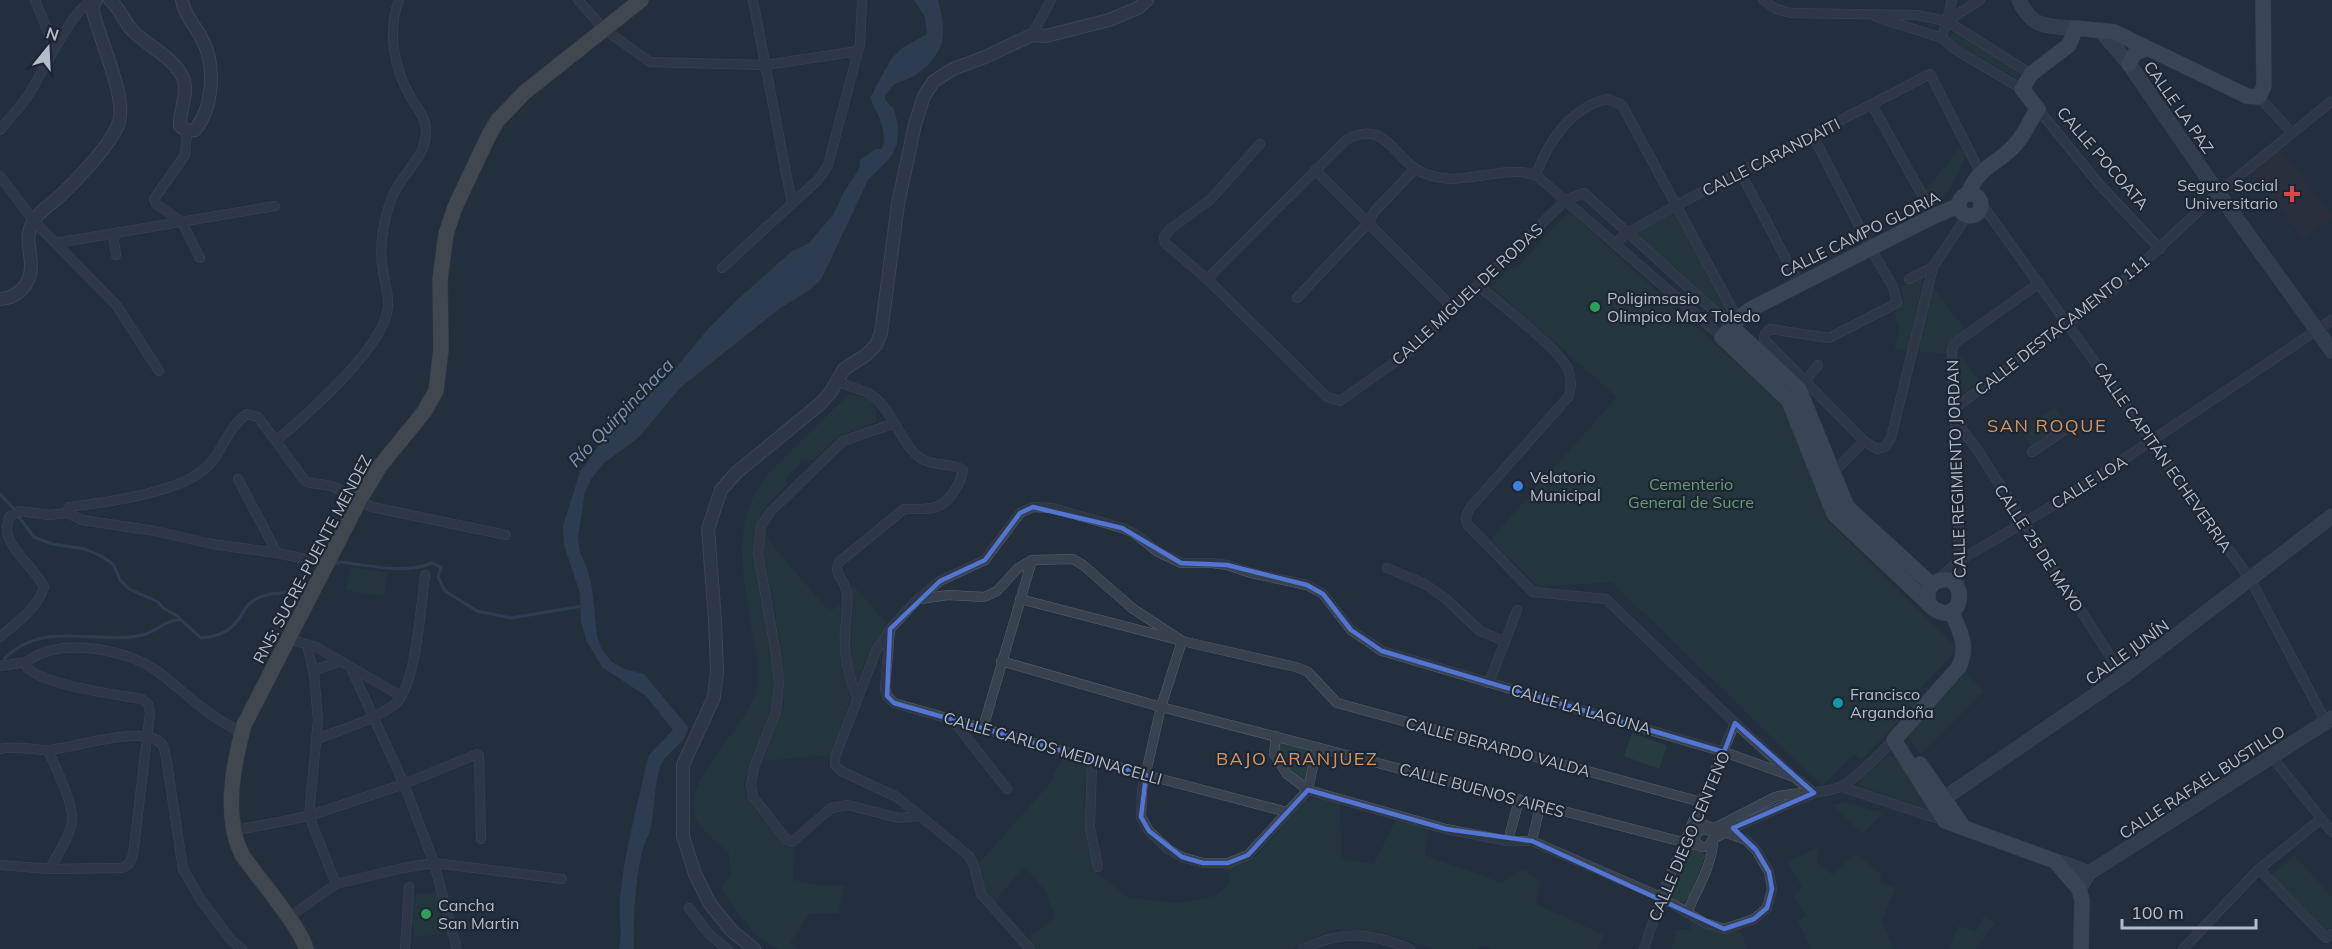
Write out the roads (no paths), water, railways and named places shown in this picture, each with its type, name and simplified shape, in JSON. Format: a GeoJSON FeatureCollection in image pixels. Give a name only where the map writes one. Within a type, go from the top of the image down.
{"type":"FeatureCollection","features":[{"type":"Feature","properties":{"kind":"highway","name":"RN5: SUCRE-PUENTE MENDEZ"},"geometry":{"type":"LineString","coordinates":[[306,949],[288,918],[242,855],[233,831],[232,800],[235,765],[242,732],[359,501],[380,466],[424,412],[436,391],[441,349],[440,280],[444,244],[455,207],[489,135],[498,120],[525,92],[641,0]]}},
{"type":"Feature","properties":{"kind":"main road"},"geometry":{"type":"LineString","coordinates":[[2019,0],[2025,14],[2046,27],[2114,32],[2247,96],[2259,97],[2264,86],[2263,0]]}},
{"type":"Feature","properties":{"kind":"main road"},"geometry":{"type":"LineString","coordinates":[[2022,89],[2031,74],[2069,45],[2076,28]]}},
{"type":"Feature","properties":{"kind":"main road","name":"CALLE LA PAZ"},"geometry":{"type":"LineString","coordinates":[[2100,30],[2129,64],[2218,193],[2332,351]]}},
{"type":"Feature","properties":{"kind":"main road"},"geometry":{"type":"LineString","coordinates":[[2129,64],[2135,53],[2146,49]]}},
{"type":"Feature","properties":{"kind":"main road","name":"CALLE POCOATA"},"geometry":{"type":"LineString","coordinates":[[2022,89],[2038,109]]}},
{"type":"Feature","properties":{"kind":"main road"},"geometry":{"type":"LineString","coordinates":[[1975,198],[1960,199],[1962,211],[1978,214],[1975,178],[2015,145],[2038,109]]}},
{"type":"Feature","properties":{"kind":"main road","name":"CALLE CAMPO GLORIA"},"geometry":{"type":"LineString","coordinates":[[1730,327],[1799,284],[1934,216],[1962,211]]}},
{"type":"Feature","properties":{"kind":"main road"},"geometry":{"type":"LineString","coordinates":[[1730,327],[1803,384],[1847,507],[1934,583]]}},
{"type":"Feature","properties":{"kind":"main road"},"geometry":{"type":"LineString","coordinates":[[1730,327],[1789,401],[1834,514],[1930,605],[1938,612],[1951,611],[1959,602],[1957,586],[1947,580],[1934,583],[1927,595],[1930,605]]}},
{"type":"Feature","properties":{"kind":"main road","name":"CALLE JUNÍN"},"geometry":{"type":"LineString","coordinates":[[1939,802],[2123,676],[2332,516]]}},
{"type":"Feature","properties":{"kind":"main road"},"geometry":{"type":"LineString","coordinates":[[1951,611],[1964,639],[1965,649],[1962,660],[1959,667],[1897,737],[1939,802],[1964,828]]}},
{"type":"Feature","properties":{"kind":"main road","name":"CALLE RAFAEL BUSTILLO"},"geometry":{"type":"LineString","coordinates":[[2090,873],[2329,720]]}},
{"type":"Feature","properties":{"kind":"main road"},"geometry":{"type":"LineString","coordinates":[[1939,802],[1945,821],[2090,873],[2079,889]]}},
{"type":"Feature","properties":{"kind":"main road"},"geometry":{"type":"LineString","coordinates":[[2055,861],[2079,889],[2082,900],[2081,949]]}},
{"type":"Feature","properties":{"kind":"street"},"geometry":{"type":"LineString","coordinates":[[35,0],[55,50]]}},
{"type":"Feature","properties":{"kind":"street"},"geometry":{"type":"LineString","coordinates":[[0,130],[26,98],[85,4],[94,0]]}},
{"type":"Feature","properties":{"kind":"street"},"geometry":{"type":"LineString","coordinates":[[0,299],[10,298],[20,293],[28,279],[31,267],[28,234],[33,220],[67,190],[110,140],[119,122],[119,97],[92,7],[94,0]]}},
{"type":"Feature","properties":{"kind":"street"},"geometry":{"type":"LineString","coordinates":[[110,0],[132,30],[173,64],[184,80],[185,95],[180,126],[187,131],[195,130],[202,122],[210,93],[211,74],[205,45],[189,19],[182,0]]}},
{"type":"Feature","properties":{"kind":"street"},"geometry":{"type":"LineString","coordinates":[[276,441],[367,352],[387,314],[389,305],[381,253],[384,224],[398,184],[421,155],[426,142],[426,126],[400,76],[394,52],[393,18],[399,0]]}},
{"type":"Feature","properties":{"kind":"street"},"geometry":{"type":"LineString","coordinates":[[578,0],[604,29],[650,62],[766,65],[858,51]]}},
{"type":"Feature","properties":{"kind":"street"},"geometry":{"type":"LineString","coordinates":[[753,0],[792,204]]}},
{"type":"Feature","properties":{"kind":"street"},"geometry":{"type":"LineString","coordinates":[[722,268],[819,180],[828,165],[858,51],[862,0]]}},
{"type":"Feature","properties":{"kind":"street"},"geometry":{"type":"LineString","coordinates":[[1032,35],[1051,0]]}},
{"type":"Feature","properties":{"kind":"street"},"geometry":{"type":"LineString","coordinates":[[754,949],[732,931],[710,904],[695,874],[683,836],[683,765],[714,697],[717,671],[708,529],[721,490],[819,404],[838,381],[844,369],[867,355],[876,345],[881,333],[898,204],[924,96],[933,81],[954,69],[1032,35],[1046,36],[1109,20],[1138,8],[1147,0]]}},
{"type":"Feature","properties":{"kind":"street"},"geometry":{"type":"LineString","coordinates":[[1763,0],[1776,9],[1791,13],[1916,15],[1947,21],[2031,74]]}},
{"type":"Feature","properties":{"kind":"street"},"geometry":{"type":"LineString","coordinates":[[1942,38],[1952,0]]}},
{"type":"Feature","properties":{"kind":"street"},"geometry":{"type":"LineString","coordinates":[[1947,21],[1980,0]]}},
{"type":"Feature","properties":{"kind":"street"},"geometry":{"type":"LineString","coordinates":[[1866,14],[1942,38],[1956,50],[2022,89]]}},
{"type":"Feature","properties":{"kind":"street","name":"CALLE CARANDAITI"},"geometry":{"type":"LineString","coordinates":[[1616,243],[1627,233],[1677,205],[1930,74],[1980,172]]}},
{"type":"Feature","properties":{"kind":"street"},"geometry":{"type":"LineString","coordinates":[[2259,97],[2291,132]]}},
{"type":"Feature","properties":{"kind":"street"},"geometry":{"type":"LineString","coordinates":[[1536,175],[1544,152],[1553,138],[1584,107],[1607,99],[1622,105],[1677,205],[1730,327]]}},
{"type":"Feature","properties":{"kind":"street","name":"CALLE DESTACAMENTO 111"},"geometry":{"type":"LineString","coordinates":[[1955,408],[2120,284],[2218,193],[2332,100]]}},
{"type":"Feature","properties":{"kind":"street"},"geometry":{"type":"LineString","coordinates":[[1872,105],[1934,216]]}},
{"type":"Feature","properties":{"kind":"street","name":"CALLE POCOATA"},"geometry":{"type":"LineString","coordinates":[[2038,109],[2099,184],[2160,249]]}},
{"type":"Feature","properties":{"kind":"street"},"geometry":{"type":"LineString","coordinates":[[187,131],[185,155],[154,199],[156,204],[182,222],[200,258]]}},
{"type":"Feature","properties":{"kind":"street"},"geometry":{"type":"LineString","coordinates":[[1260,144],[1210,200],[1170,229],[1164,237],[1166,243],[1207,279],[1346,140],[1369,132],[1384,137],[1415,170],[1445,179],[1517,172],[1536,175],[1616,243],[1730,327]]}},
{"type":"Feature","properties":{"kind":"street"},"geometry":{"type":"LineString","coordinates":[[1812,134],[1893,287],[1897,303],[1829,338],[1770,329],[1764,339],[1803,384],[1864,441],[1877,449],[1885,447],[1891,438],[1933,267],[1962,211]]}},
{"type":"Feature","properties":{"kind":"street"},"geometry":{"type":"LineString","coordinates":[[1316,170],[1454,309]]}},
{"type":"Feature","properties":{"kind":"street"},"geometry":{"type":"LineString","coordinates":[[1297,298],[1415,170]]}},
{"type":"Feature","properties":{"kind":"street"},"geometry":{"type":"LineString","coordinates":[[1741,173],[1799,284]]}},
{"type":"Feature","properties":{"kind":"street"},"geometry":{"type":"LineString","coordinates":[[0,176],[33,220],[117,306],[159,371]]}},
{"type":"Feature","properties":{"kind":"street"},"geometry":{"type":"LineString","coordinates":[[1566,200],[1584,194],[1730,327]]}},
{"type":"Feature","properties":{"kind":"street","name":"CALLE CAPITÁN ECHEVERRIA"},"geometry":{"type":"LineString","coordinates":[[1975,198],[2039,283],[2250,579],[2329,720]]}},
{"type":"Feature","properties":{"kind":"street","name":"CALLE MIGUEL DE RODAS"},"geometry":{"type":"LineString","coordinates":[[1207,279],[1327,397],[1334,400],[1344,399],[1409,352],[1566,200]]}},
{"type":"Feature","properties":{"kind":"street"},"geometry":{"type":"LineString","coordinates":[[56,243],[275,206]]}},
{"type":"Feature","properties":{"kind":"street"},"geometry":{"type":"LineString","coordinates":[[113,234],[116,255]]}},
{"type":"Feature","properties":{"kind":"street"},"geometry":{"type":"LineString","coordinates":[[1909,279],[1933,267]]}},
{"type":"Feature","properties":{"kind":"street","name":"CALLE REGIMIENTO JORDAN"},"geometry":{"type":"LineString","coordinates":[[1959,591],[1960,560],[1952,350],[1955,343],[2039,283]]}},
{"type":"Feature","properties":{"kind":"street"},"geometry":{"type":"LineString","coordinates":[[1478,285],[1561,358],[1571,376],[1571,387],[1569,396],[1470,508],[1466,517],[1467,524],[1533,592],[1606,599],[1735,723],[1814,793]]}},
{"type":"Feature","properties":{"kind":"street","name":"CALLE LOA"},"geometry":{"type":"LineString","coordinates":[[1934,583],[1960,560],[2153,441],[2332,320]]}},
{"type":"Feature","properties":{"kind":"street"},"geometry":{"type":"LineString","coordinates":[[1789,401],[1818,365]]}},
{"type":"Feature","properties":{"kind":"street"},"geometry":{"type":"LineString","coordinates":[[838,381],[873,396],[895,423],[914,453],[923,460],[956,466],[963,470],[962,478],[949,500],[944,504],[924,510],[904,508],[839,562],[836,568],[836,573],[846,584],[848,612],[845,633],[850,681],[856,696]]}},
{"type":"Feature","properties":{"kind":"street"},"geometry":{"type":"LineString","coordinates":[[67,513],[69,507],[92,505],[164,489],[202,471],[216,455],[234,425],[247,414],[258,417],[306,482],[332,486],[372,507],[506,535]]}},
{"type":"Feature","properties":{"kind":"street","name":"CALLE 25 DE MAYO"},"geometry":{"type":"LineString","coordinates":[[1955,420],[1978,451],[2123,676]]}},
{"type":"Feature","properties":{"kind":"street"},"geometry":{"type":"LineString","coordinates":[[895,423],[843,441],[771,511],[761,526],[758,553],[779,683],[776,712],[754,767],[751,784],[753,797],[786,839],[792,842],[831,808],[848,805],[900,818],[919,816],[969,856],[981,894],[1030,949]]}},
{"type":"Feature","properties":{"kind":"street"},"geometry":{"type":"LineString","coordinates":[[2032,452],[2073,424]]}},
{"type":"Feature","properties":{"kind":"street"},"geometry":{"type":"LineString","coordinates":[[1833,473],[1864,441]]}},
{"type":"Feature","properties":{"kind":"street"},"geometry":{"type":"LineString","coordinates":[[238,479],[277,553]]}},
{"type":"Feature","properties":{"kind":"street","name":"CALLE LA LAGUNA"},"geometry":{"type":"LineString","coordinates":[[919,816],[897,797],[841,771],[835,765],[835,757],[856,696],[876,651],[890,629],[917,600],[940,581],[985,560],[1020,513],[1033,507],[1052,508],[1122,528],[1134,533],[1158,552],[1181,563],[1227,565],[1251,573],[1307,585],[1323,594],[1351,630],[1382,651],[1579,707],[1725,752],[1794,777]]}},
{"type":"Feature","properties":{"kind":"street"},"geometry":{"type":"LineString","coordinates":[[0,637],[24,617],[41,596],[44,587],[11,542],[7,531],[9,517],[20,511],[49,515],[67,513],[82,520],[155,531],[212,544],[277,553],[329,564]]}},
{"type":"Feature","properties":{"kind":"street"},"geometry":{"type":"LineString","coordinates":[[917,600],[948,595],[984,597],[997,591],[1017,569],[1032,560],[1073,559],[1132,608],[1182,641]]}},
{"type":"Feature","properties":{"kind":"street"},"geometry":{"type":"LineString","coordinates":[[983,728],[1032,560]]}},
{"type":"Feature","properties":{"kind":"street"},"geometry":{"type":"LineString","coordinates":[[1387,568],[1425,584],[1446,599],[1480,631],[1504,641]]}},
{"type":"Feature","properties":{"kind":"street"},"geometry":{"type":"LineString","coordinates":[[317,739],[372,717],[396,704],[414,665],[425,576]]}},
{"type":"Feature","properties":{"kind":"street"},"geometry":{"type":"LineString","coordinates":[[1020,599],[1182,641]]}},
{"type":"Feature","properties":{"kind":"street"},"geometry":{"type":"LineString","coordinates":[[1489,683],[1517,610]]}},
{"type":"Feature","properties":{"kind":"street","name":"CALLE CARLOS MEDINACELLI"},"geometry":{"type":"LineString","coordinates":[[890,629],[885,688],[887,696],[894,703],[1146,775],[1287,812]]}},
{"type":"Feature","properties":{"kind":"street"},"geometry":{"type":"LineString","coordinates":[[288,639],[316,647],[401,696]]}},
{"type":"Feature","properties":{"kind":"street"},"geometry":{"type":"LineString","coordinates":[[1182,641],[1161,707],[1142,790],[1141,817],[1149,831],[1168,849],[1182,857],[1203,863],[1228,863],[1248,855],[1308,790],[1317,747]]}},
{"type":"Feature","properties":{"kind":"street","name":"CALLE BERARDO VALDA"},"geometry":{"type":"LineString","coordinates":[[1182,641],[1296,667],[1308,672],[1337,703],[1701,802]]}},
{"type":"Feature","properties":{"kind":"street"},"geometry":{"type":"LineString","coordinates":[[307,645],[313,671],[318,720],[309,816],[336,884]]}},
{"type":"Feature","properties":{"kind":"street"},"geometry":{"type":"LineString","coordinates":[[0,666],[27,662],[35,655],[77,647],[140,661],[225,725],[242,732]]}},
{"type":"Feature","properties":{"kind":"street"},"geometry":{"type":"LineString","coordinates":[[313,671],[340,661]]}},
{"type":"Feature","properties":{"kind":"street","name":"CALLE BUENOS AIRES"},"geometry":{"type":"LineString","coordinates":[[1001,661],[1161,707],[1702,847]]}},
{"type":"Feature","properties":{"kind":"street"},"geometry":{"type":"LineString","coordinates":[[0,865],[50,869],[122,868],[129,864],[133,855],[150,713],[148,704],[142,699],[69,685],[33,673],[27,668],[27,662]]}},
{"type":"Feature","properties":{"kind":"street"},"geometry":{"type":"LineString","coordinates":[[351,668],[404,784],[434,863],[457,949]]}},
{"type":"Feature","properties":{"kind":"street"},"geometry":{"type":"LineString","coordinates":[[952,719],[1006,789]]}},
{"type":"Feature","properties":{"kind":"street","name":"CALLE DIEGO CENTENO"},"geometry":{"type":"LineString","coordinates":[[1644,949],[1661,897],[1725,752],[1735,723]]}},
{"type":"Feature","properties":{"kind":"street"},"geometry":{"type":"LineString","coordinates":[[0,749],[9,747],[48,750],[110,737],[146,736],[154,738],[163,745],[183,869],[219,924],[231,940],[242,949]]}},
{"type":"Feature","properties":{"kind":"street"},"geometry":{"type":"LineString","coordinates":[[1276,736],[1274,754],[1287,774],[1308,790],[1446,829],[1508,841],[1532,841],[1661,897],[1705,923],[1724,928],[1754,919],[1767,908],[1772,889],[1769,872],[1756,850],[1746,840],[1726,833]]}},
{"type":"Feature","properties":{"kind":"street"},"geometry":{"type":"LineString","coordinates":[[1696,833],[1695,841],[1702,847],[1708,847],[1713,835],[1775,797],[1785,794],[1814,793],[1842,787],[1897,737]]}},
{"type":"Feature","properties":{"kind":"street"},"geometry":{"type":"LineString","coordinates":[[48,750],[71,809],[72,820],[50,869]]}},
{"type":"Feature","properties":{"kind":"street"},"geometry":{"type":"LineString","coordinates":[[233,831],[309,816],[404,784],[477,754],[479,756],[481,839]]}},
{"type":"Feature","properties":{"kind":"street"},"geometry":{"type":"LineString","coordinates":[[2272,757],[2332,832]]}},
{"type":"Feature","properties":{"kind":"street"},"geometry":{"type":"LineString","coordinates":[[1092,760],[1090,828],[1098,867]]}},
{"type":"Feature","properties":{"kind":"street"},"geometry":{"type":"LineString","coordinates":[[1842,787],[1945,821]]}},
{"type":"Feature","properties":{"kind":"street"},"geometry":{"type":"LineString","coordinates":[[1684,843],[1704,829],[1713,835],[1726,833],[1814,793]]}},
{"type":"Feature","properties":{"kind":"street"},"geometry":{"type":"LineString","coordinates":[[1508,841],[1518,800]]}},
{"type":"Feature","properties":{"kind":"street"},"geometry":{"type":"LineString","coordinates":[[1532,841],[1540,806]]}},
{"type":"Feature","properties":{"kind":"street"},"geometry":{"type":"LineString","coordinates":[[2183,949],[2259,869],[2321,819]]}},
{"type":"Feature","properties":{"kind":"street"},"geometry":{"type":"LineString","coordinates":[[1694,821],[1713,835]]}},
{"type":"Feature","properties":{"kind":"street"},"geometry":{"type":"LineString","coordinates":[[1687,913],[1712,850],[1713,835]]}},
{"type":"Feature","properties":{"kind":"street"},"geometry":{"type":"LineString","coordinates":[[288,918],[336,884],[434,863],[562,879]]}},
{"type":"Feature","properties":{"kind":"street"},"geometry":{"type":"LineString","coordinates":[[2259,869],[2329,936]]}},
{"type":"Feature","properties":{"kind":"street"},"geometry":{"type":"LineString","coordinates":[[405,949],[409,887]]}},
{"type":"Feature","properties":{"kind":"street"},"geometry":{"type":"LineString","coordinates":[[689,908],[709,934],[727,949]]}},
{"type":"Feature","properties":{"kind":"street"},"geometry":{"type":"LineString","coordinates":[[1303,949],[1322,940],[1341,935],[1368,935],[1390,940],[1410,949]]}},
{"type":"Feature","properties":{"kind":"water"},"geometry":{"type":"Polygon","coordinates":[[[914,0],[938,0],[943,25],[942,42],[927,66],[911,77],[894,84],[885,96],[885,100],[894,109],[898,125],[897,144],[891,157],[868,180],[822,278],[811,289],[779,309],[681,387],[638,438],[604,463],[591,479],[585,492],[578,537],[580,552],[592,588],[597,636],[602,650],[612,662],[624,669],[644,674],[688,727],[683,739],[660,767],[650,829],[643,848],[636,885],[634,949],[619,949],[622,881],[646,765],[649,755],[673,730],[646,696],[602,667],[586,640],[581,621],[580,593],[564,545],[563,526],[580,472],[610,429],[670,375],[709,328],[737,300],[793,250],[808,244],[833,215],[860,167],[859,161],[875,149],[882,149],[883,129],[870,98],[891,59],[902,48],[927,34],[925,17],[914,0]]]}},
{"type":"Feature","properties":{"kind":"waterway"},"geometry":{"type":"LineString","coordinates":[[0,494],[13,508]]}},
{"type":"Feature","properties":{"kind":"waterway"},"geometry":{"type":"LineString","coordinates":[[19,517],[34,537],[52,544],[85,549],[101,556],[113,564],[120,580],[129,589],[158,602],[201,638],[226,631],[256,599],[270,594],[295,591],[310,582]]}},
{"type":"Feature","properties":{"kind":"waterway"},"geometry":{"type":"LineString","coordinates":[[337,563],[398,569],[421,567],[432,563],[441,567],[438,577],[445,591],[477,611],[511,618],[583,606]]}},
{"type":"Feature","properties":{"kind":"waterway"},"geometry":{"type":"LineString","coordinates":[[4,659],[19,647],[35,640],[68,636],[120,638],[138,636],[150,633],[169,622],[180,620]]}},
{"type":"Feature","properties":{"kind":"place","name":"Seguro Social Universitario"},"geometry":{"type":"Point","coordinates":[2292,194]}},
{"type":"Feature","properties":{"kind":"place","name":"Poligimsasio Olimpico Max Toledo"},"geometry":{"type":"Point","coordinates":[1595,307]}},
{"type":"Feature","properties":{"kind":"place","name":"Velatorio Municipal"},"geometry":{"type":"Point","coordinates":[1518,486]}},
{"type":"Feature","properties":{"kind":"place","name":"Francisco Argandoña"},"geometry":{"type":"Point","coordinates":[1838,703]}},
{"type":"Feature","properties":{"kind":"place","name":"Cancha San Martin"},"geometry":{"type":"Point","coordinates":[426,914]}},
{"type":"Feature","properties":{"kind":"district","name":"SAN ROQUE"},"geometry":{"type":"Point","coordinates":[2047,426]}},
{"type":"Feature","properties":{"kind":"district","name":"BAJO ARANJUEZ"},"geometry":{"type":"Point","coordinates":[1297,759]}},
{"type":"Feature","properties":{"kind":"water label","name":"Río Quirpinchaca"},"geometry":{"type":"Point","coordinates":[621,413]}},
{"type":"Feature","properties":{"kind":"park label","name":"Cementerio General de Sucre"},"geometry":{"type":"Point","coordinates":[1691,493]}}]}
